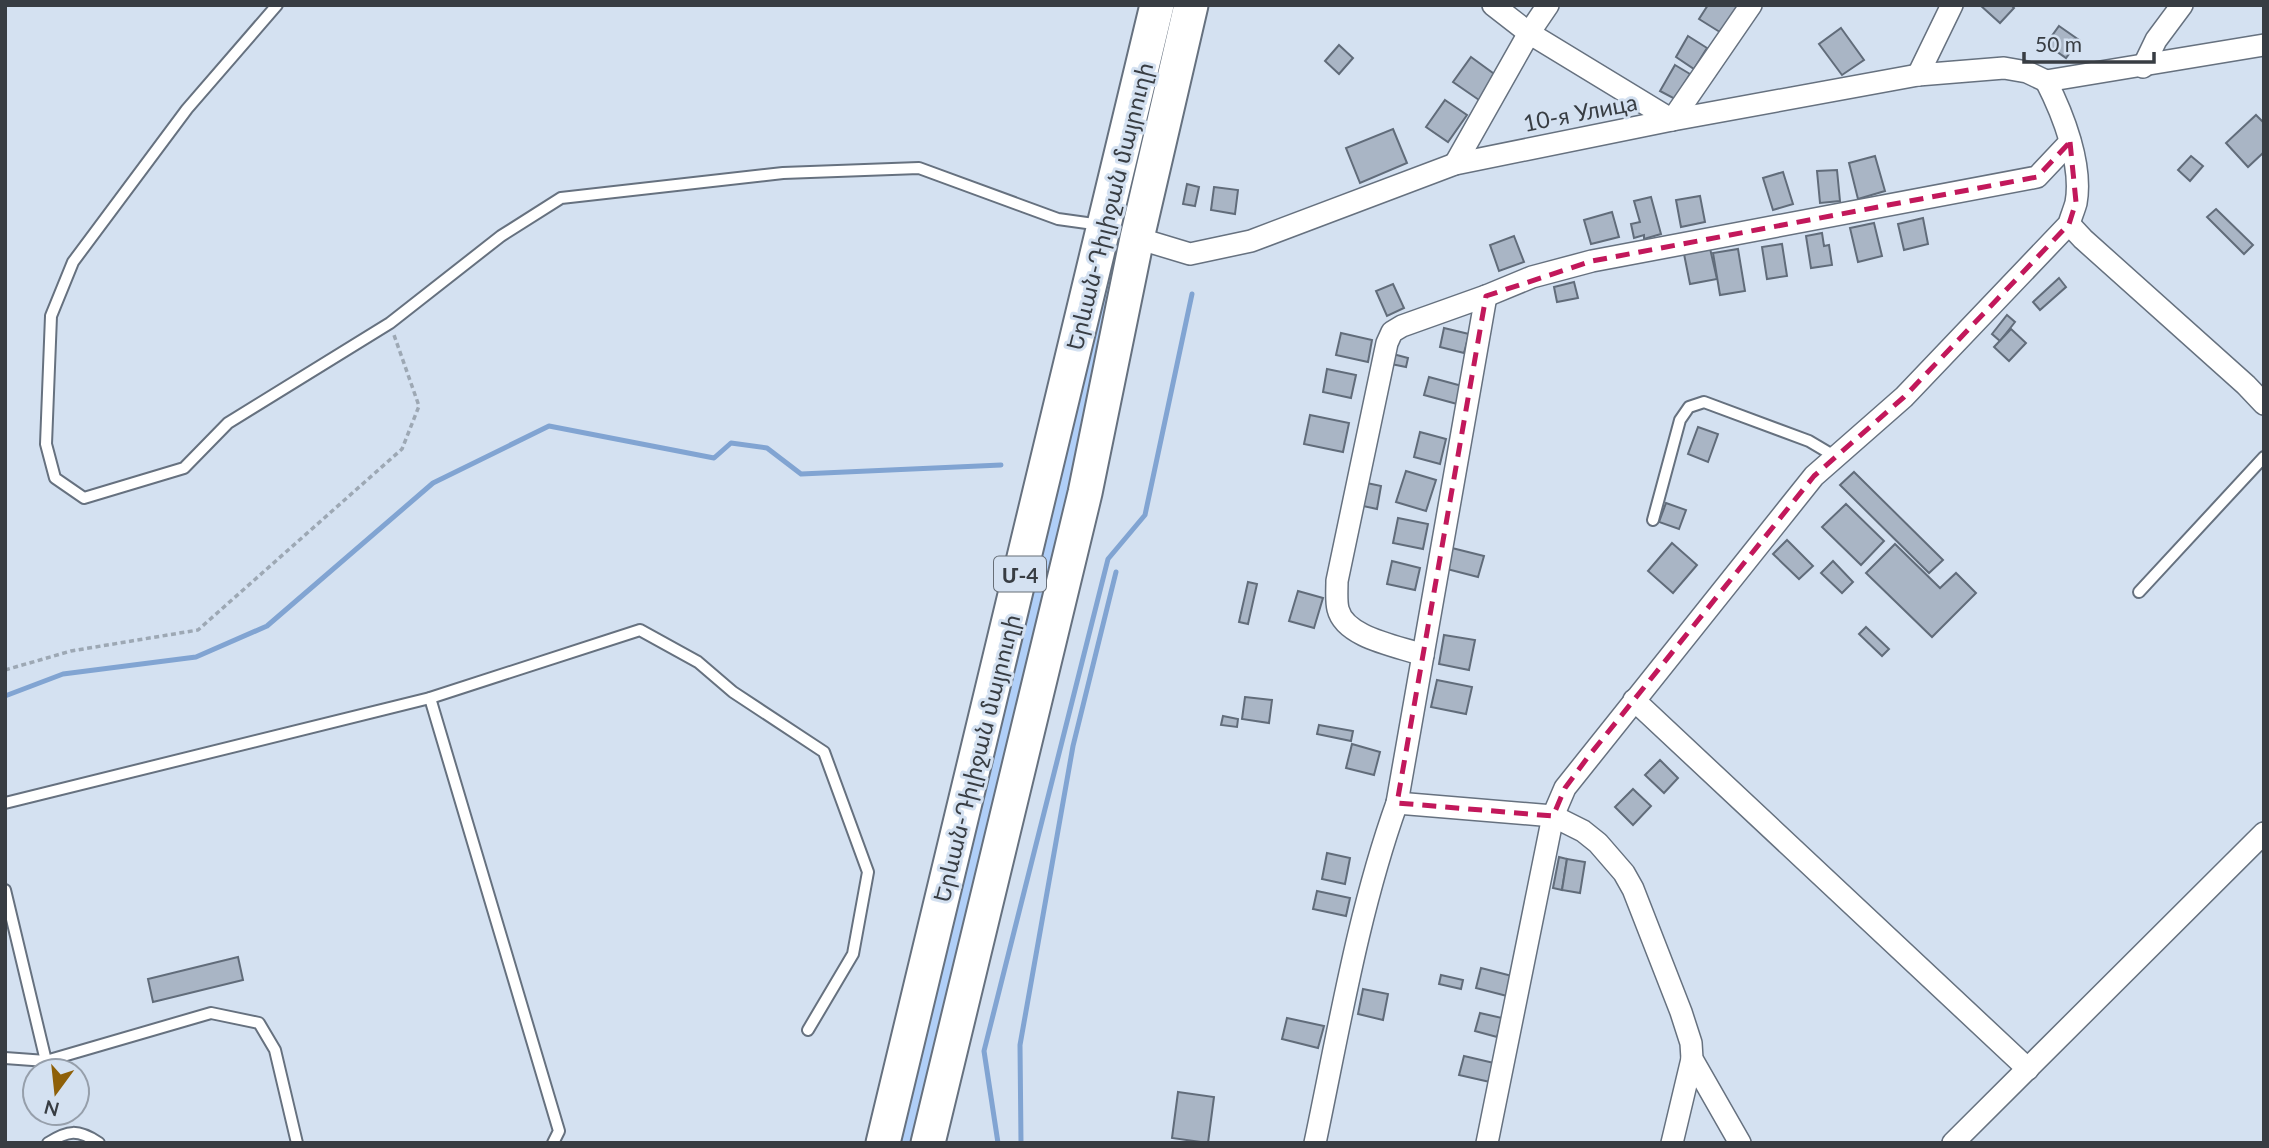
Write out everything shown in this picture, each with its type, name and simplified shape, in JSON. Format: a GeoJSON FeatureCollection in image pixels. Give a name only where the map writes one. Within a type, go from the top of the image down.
{"type":"FeatureCollection","features":[{"type":"Feature","properties":{"kind":"highway","name":"Երևան-Դիլիջան մայրուղի"},"geometry":{"type":"LineString","coordinates":[[883,1143],[1157,5]]}},
{"type":"Feature","properties":{"kind":"highway","name":"Երևան-Դիլիջան մայրուղի"},"geometry":{"type":"LineString","coordinates":[[928,1143],[1085,493],[1138,238],[1191,5]]}},
{"type":"Feature","properties":{"kind":"street"},"geometry":{"type":"LineString","coordinates":[[1493,5],[1529,33],[1672,120],[1751,5]]}},
{"type":"Feature","properties":{"kind":"street"},"geometry":{"type":"LineString","coordinates":[[1455,164],[1529,33],[1548,5]]}},
{"type":"Feature","properties":{"kind":"street"},"geometry":{"type":"LineString","coordinates":[[1918,75],[1952,5]]}},
{"type":"Feature","properties":{"kind":"street"},"geometry":{"type":"LineString","coordinates":[[2143,67],[2157,40],[2182,5]]}},
{"type":"Feature","properties":{"kind":"street"},"geometry":{"type":"LineString","coordinates":[[1487,1143],[1553,816],[1565,788],[1814,476],[1905,397],[2069,224],[2076,202],[2074,162],[2061,109],[2046,81],[2264,45]]}},
{"type":"Feature","properties":{"kind":"street","name":"10-я Улица"},"geometry":{"type":"LineString","coordinates":[[1138,238],[1190,254],[1251,241],[1455,164],[1672,120],[1918,75],[2004,68],[2027,72],[2046,81]]}},
{"type":"Feature","properties":{"kind":"street"},"geometry":{"type":"LineString","coordinates":[[1423,654],[1354,632],[1343,622],[1338,609],[1337,581],[1387,343],[1392,332],[1532,277],[1592,261],[2037,177],[2070,142]]}},
{"type":"Feature","properties":{"kind":"street"},"geometry":{"type":"LineString","coordinates":[[2069,224],[2264,404]]}},
{"type":"Feature","properties":{"kind":"street"},"geometry":{"type":"LineString","coordinates":[[1315,1143],[1370,892],[1397,803],[1486,296]]}},
{"type":"Feature","properties":{"kind":"street"},"geometry":{"type":"LineString","coordinates":[[1634,700],[2028,1069]]}},
{"type":"Feature","properties":{"kind":"street"},"geometry":{"type":"LineString","coordinates":[[1397,803],[1553,816],[1583,831],[1598,843],[1624,873],[1633,889],[1691,1043],[1692,1059],[1672,1143]]}},
{"type":"Feature","properties":{"kind":"street"},"geometry":{"type":"LineString","coordinates":[[1953,1143],[2264,833]]}},
{"type":"Feature","properties":{"kind":"street"},"geometry":{"type":"LineString","coordinates":[[1692,1059],[1740,1143]]}},
{"type":"Feature","properties":{"kind":"lane"},"geometry":{"type":"LineString","coordinates":[[277,5],[187,109],[73,262],[51,316],[46,444],[55,478],[84,498],[184,468],[228,423],[390,323],[501,236],[561,198],[783,173],[919,168],[1058,219],[1104,226]]}},
{"type":"Feature","properties":{"kind":"lane"},"geometry":{"type":"LineString","coordinates":[[1653,520],[1680,420],[1689,407],[1704,402],[1809,441],[1836,457]]}},
{"type":"Feature","properties":{"kind":"lane"},"geometry":{"type":"LineString","coordinates":[[2139,592],[2264,457]]}},
{"type":"Feature","properties":{"kind":"lane"},"geometry":{"type":"LineString","coordinates":[[5,803],[430,698],[640,630],[698,662],[733,692],[824,752],[867,872],[853,954],[808,1030]]}},
{"type":"Feature","properties":{"kind":"lane"},"geometry":{"type":"LineString","coordinates":[[430,698],[559,1130],[553,1143]]}},
{"type":"Feature","properties":{"kind":"lane"},"geometry":{"type":"LineString","coordinates":[[5,890],[45,1057]]}},
{"type":"Feature","properties":{"kind":"lane"},"geometry":{"type":"LineString","coordinates":[[60,1057],[211,1013],[259,1023],[275,1050],[297,1143]]}},
{"type":"Feature","properties":{"kind":"lane"},"geometry":{"type":"LineString","coordinates":[[48,1143],[64,1132],[87,1135],[99,1143]]}},
{"type":"Feature","properties":{"kind":"path"},"geometry":{"type":"LineString","coordinates":[[5,670],[71,651],[198,630],[402,449],[419,406],[390,323]]}},
{"type":"Feature","properties":{"kind":"highlighted area"},"geometry":{"type":"Polygon","coordinates":[[[2070,142],[2076,202],[2069,224],[1904,397],[1814,476],[1588,757],[1565,788],[1553,816],[1397,803],[1486,296],[1592,261],[2037,177],[2070,142]]]}},
{"type":"Feature","properties":{"kind":"shaded area"},"geometry":{"type":"Polygon","coordinates":[[[1166,5],[1177,5],[1019,706],[910,1143],[895,1143],[1166,5]]]}},
{"type":"Feature","properties":{"kind":"building"},"geometry":{"type":"Polygon","coordinates":[[[1708,5],[1742,5],[1723,34],[1699,19],[1708,5]]]}},
{"type":"Feature","properties":{"kind":"building"},"geometry":{"type":"Polygon","coordinates":[[[1980,5],[2011,5],[2014,8],[2000,23],[1980,5]]]}},
{"type":"Feature","properties":{"kind":"building"},"geometry":{"type":"Polygon","coordinates":[[[2059,26],[2079,40],[2066,58],[2046,44],[2059,26]]]}},
{"type":"Feature","properties":{"kind":"building"},"geometry":{"type":"Polygon","coordinates":[[[1841,28],[1864,60],[1842,75],[1819,44],[1841,28]]]}},
{"type":"Feature","properties":{"kind":"building"},"geometry":{"type":"Polygon","coordinates":[[[1688,36],[1707,48],[1694,69],[1676,57],[1688,36]]]}},
{"type":"Feature","properties":{"kind":"building"},"geometry":{"type":"Polygon","coordinates":[[[1339,45],[1353,58],[1339,74],[1325,61],[1339,45]]]}},
{"type":"Feature","properties":{"kind":"building"},"geometry":{"type":"Polygon","coordinates":[[[1471,57],[1497,76],[1479,100],[1453,82],[1471,57]]]}},
{"type":"Feature","properties":{"kind":"building"},"geometry":{"type":"Polygon","coordinates":[[[1675,65],[1690,74],[1675,99],[1660,91],[1675,65]]]}},
{"type":"Feature","properties":{"kind":"building"},"geometry":{"type":"Polygon","coordinates":[[[1445,100],[1467,115],[1448,142],[1426,127],[1445,100]]]}},
{"type":"Feature","properties":{"kind":"building"},"geometry":{"type":"Polygon","coordinates":[[[2256,115],[2264,123],[2264,152],[2248,167],[2226,143],[2256,115]]]}},
{"type":"Feature","properties":{"kind":"building"},"geometry":{"type":"Polygon","coordinates":[[[1393,129],[1407,163],[1360,183],[1346,148],[1393,129]]]}},
{"type":"Feature","properties":{"kind":"building"},"geometry":{"type":"Polygon","coordinates":[[[1875,156],[1885,191],[1858,199],[1849,163],[1875,156]]]}},
{"type":"Feature","properties":{"kind":"building"},"geometry":{"type":"Polygon","coordinates":[[[2191,156],[2203,166],[2190,181],[2178,170],[2191,156]]]}},
{"type":"Feature","properties":{"kind":"building"},"geometry":{"type":"Polygon","coordinates":[[[1837,170],[1840,201],[1820,203],[1817,171],[1837,170]]]}},
{"type":"Feature","properties":{"kind":"building"},"geometry":{"type":"Polygon","coordinates":[[[1783,172],[1793,204],[1773,210],[1763,178],[1783,172]]]}},
{"type":"Feature","properties":{"kind":"building"},"geometry":{"type":"Polygon","coordinates":[[[1187,184],[1199,187],[1195,206],[1183,204],[1187,184]]]}},
{"type":"Feature","properties":{"kind":"building"},"geometry":{"type":"Polygon","coordinates":[[[1214,187],[1238,190],[1235,214],[1211,210],[1214,187]]]}},
{"type":"Feature","properties":{"kind":"building"},"geometry":{"type":"Polygon","coordinates":[[[1700,196],[1705,222],[1681,227],[1676,200],[1700,196]]]}},
{"type":"Feature","properties":{"kind":"building"},"geometry":{"type":"Polygon","coordinates":[[[1651,197],[1661,234],[1644,239],[1644,235],[1634,238],[1631,224],[1640,222],[1634,201],[1651,197]]]}},
{"type":"Feature","properties":{"kind":"building"},"geometry":{"type":"Polygon","coordinates":[[[2216,209],[2253,245],[2244,254],[2207,217],[2216,209]]]}},
{"type":"Feature","properties":{"kind":"building"},"geometry":{"type":"Polygon","coordinates":[[[1612,212],[1619,237],[1591,244],[1584,220],[1612,212]]]}},
{"type":"Feature","properties":{"kind":"building"},"geometry":{"type":"Polygon","coordinates":[[[1923,218],[1928,244],[1904,250],[1898,224],[1923,218]]]}},
{"type":"Feature","properties":{"kind":"building"},"geometry":{"type":"Polygon","coordinates":[[[1874,223],[1882,256],[1858,262],[1850,228],[1874,223]]]}},
{"type":"Feature","properties":{"kind":"building"},"geometry":{"type":"Polygon","coordinates":[[[1822,233],[1824,246],[1829,245],[1832,265],[1811,268],[1806,236],[1822,233]]]}},
{"type":"Feature","properties":{"kind":"building"},"geometry":{"type":"Polygon","coordinates":[[[1514,236],[1524,262],[1499,271],[1490,245],[1514,236]]]}},
{"type":"Feature","properties":{"kind":"building"},"geometry":{"type":"Polygon","coordinates":[[[1709,244],[1717,279],[1690,284],[1683,249],[1709,244]]]}},
{"type":"Feature","properties":{"kind":"building"},"geometry":{"type":"Polygon","coordinates":[[[1782,244],[1787,276],[1767,279],[1762,247],[1782,244]]]}},
{"type":"Feature","properties":{"kind":"building"},"geometry":{"type":"Polygon","coordinates":[[[1738,249],[1745,291],[1720,295],[1713,253],[1738,249]]]}},
{"type":"Feature","properties":{"kind":"building"},"geometry":{"type":"Polygon","coordinates":[[[2059,278],[2066,287],[2040,310],[2033,302],[2059,278]]]}},
{"type":"Feature","properties":{"kind":"building"},"geometry":{"type":"Polygon","coordinates":[[[1574,282],[1578,298],[1557,302],[1554,287],[1574,282]]]}},
{"type":"Feature","properties":{"kind":"building"},"geometry":{"type":"Polygon","coordinates":[[[1393,284],[1404,308],[1387,316],[1376,291],[1393,284]]]}},
{"type":"Feature","properties":{"kind":"building"},"geometry":{"type":"Polygon","coordinates":[[[2007,315],[2015,322],[2000,341],[1992,334],[2007,315]]]}},
{"type":"Feature","properties":{"kind":"building"},"geometry":{"type":"Polygon","coordinates":[[[1444,328],[1469,334],[1464,353],[1440,347],[1444,328]]]}},
{"type":"Feature","properties":{"kind":"building"},"geometry":{"type":"Polygon","coordinates":[[[2011,329],[2026,343],[2009,361],[1994,347],[2011,329]]]}},
{"type":"Feature","properties":{"kind":"building"},"geometry":{"type":"Polygon","coordinates":[[[1341,333],[1372,340],[1368,362],[1336,355],[1341,333]]]}},
{"type":"Feature","properties":{"kind":"building"},"geometry":{"type":"Polygon","coordinates":[[[1393,354],[1408,358],[1406,367],[1391,364],[1393,354]]]}},
{"type":"Feature","properties":{"kind":"building"},"geometry":{"type":"Polygon","coordinates":[[[1327,369],[1356,375],[1351,398],[1323,392],[1327,369]]]}},
{"type":"Feature","properties":{"kind":"building"},"geometry":{"type":"Polygon","coordinates":[[[1429,377],[1462,386],[1457,404],[1424,395],[1429,377]]]}},
{"type":"Feature","properties":{"kind":"building"},"geometry":{"type":"Polygon","coordinates":[[[1310,415],[1349,423],[1343,452],[1304,444],[1310,415]]]}},
{"type":"Feature","properties":{"kind":"building"},"geometry":{"type":"Polygon","coordinates":[[[1698,427],[1718,434],[1708,462],[1688,454],[1698,427]]]}},
{"type":"Feature","properties":{"kind":"building"},"geometry":{"type":"Polygon","coordinates":[[[1420,432],[1446,439],[1440,464],[1414,457],[1420,432]]]}},
{"type":"Feature","properties":{"kind":"building"},"geometry":{"type":"Polygon","coordinates":[[[1406,471],[1436,480],[1426,511],[1396,502],[1406,471]]]}},
{"type":"Feature","properties":{"kind":"building"},"geometry":{"type":"Polygon","coordinates":[[[1854,472],[1943,560],[1929,573],[1840,485],[1854,472]]]}},
{"type":"Feature","properties":{"kind":"building"},"geometry":{"type":"Polygon","coordinates":[[[1367,483],[1381,486],[1377,509],[1363,506],[1367,483]]]}},
{"type":"Feature","properties":{"kind":"building"},"geometry":{"type":"Polygon","coordinates":[[[1666,503],[1686,510],[1679,529],[1659,522],[1666,503]]]}},
{"type":"Feature","properties":{"kind":"building"},"geometry":{"type":"Polygon","coordinates":[[[1846,504],[1884,541],[1861,565],[1822,527],[1846,504]]]}},
{"type":"Feature","properties":{"kind":"building"},"geometry":{"type":"Polygon","coordinates":[[[1398,518],[1428,524],[1423,549],[1393,543],[1398,518]]]}},
{"type":"Feature","properties":{"kind":"building"},"geometry":{"type":"Polygon","coordinates":[[[1787,540],[1813,566],[1799,579],[1773,554],[1787,540]]]}},
{"type":"Feature","properties":{"kind":"building"},"geometry":{"type":"Polygon","coordinates":[[[1672,543],[1697,565],[1673,593],[1648,571],[1672,543]]]}},
{"type":"Feature","properties":{"kind":"building"},"geometry":{"type":"Polygon","coordinates":[[[1895,544],[1940,588],[1956,573],[1976,593],[1932,637],[1866,573],[1895,544]]]}},
{"type":"Feature","properties":{"kind":"building"},"geometry":{"type":"Polygon","coordinates":[[[1452,548],[1484,556],[1478,577],[1447,569],[1452,548]]]}},
{"type":"Feature","properties":{"kind":"building"},"geometry":{"type":"Polygon","coordinates":[[[1392,561],[1420,568],[1415,590],[1387,584],[1392,561]]]}},
{"type":"Feature","properties":{"kind":"building"},"geometry":{"type":"Polygon","coordinates":[[[1833,561],[1853,582],[1842,593],[1821,573],[1833,561]]]}},
{"type":"Feature","properties":{"kind":"building"},"geometry":{"type":"Polygon","coordinates":[[[1248,582],[1257,584],[1248,624],[1239,622],[1248,582]]]}},
{"type":"Feature","properties":{"kind":"building"},"geometry":{"type":"Polygon","coordinates":[[[1298,591],[1323,598],[1314,628],[1289,621],[1298,591]]]}},
{"type":"Feature","properties":{"kind":"building"},"geometry":{"type":"Polygon","coordinates":[[[1866,627],[1889,649],[1882,656],[1859,634],[1866,627]]]}},
{"type":"Feature","properties":{"kind":"building"},"geometry":{"type":"Polygon","coordinates":[[[1444,635],[1475,640],[1469,670],[1439,664],[1444,635]]]}},
{"type":"Feature","properties":{"kind":"building"},"geometry":{"type":"Polygon","coordinates":[[[1437,680],[1472,687],[1466,714],[1431,707],[1437,680]]]}},
{"type":"Feature","properties":{"kind":"building"},"geometry":{"type":"Polygon","coordinates":[[[1245,697],[1272,700],[1269,723],[1242,719],[1245,697]]]}},
{"type":"Feature","properties":{"kind":"building"},"geometry":{"type":"Polygon","coordinates":[[[1223,716],[1238,719],[1237,727],[1221,725],[1223,716]]]}},
{"type":"Feature","properties":{"kind":"building"},"geometry":{"type":"Polygon","coordinates":[[[1319,725],[1353,731],[1351,741],[1317,734],[1319,725]]]}},
{"type":"Feature","properties":{"kind":"building"},"geometry":{"type":"Polygon","coordinates":[[[1352,744],[1380,752],[1374,775],[1346,768],[1352,744]]]}},
{"type":"Feature","properties":{"kind":"building"},"geometry":{"type":"Polygon","coordinates":[[[1660,760],[1678,778],[1664,793],[1645,775],[1660,760]]]}},
{"type":"Feature","properties":{"kind":"building"},"geometry":{"type":"Polygon","coordinates":[[[1633,789],[1651,806],[1633,825],[1615,807],[1633,789]]]}},
{"type":"Feature","properties":{"kind":"building"},"geometry":{"type":"Polygon","coordinates":[[[1327,853],[1350,858],[1345,884],[1322,879],[1327,853]]]}},
{"type":"Feature","properties":{"kind":"building"},"geometry":{"type":"Polygon","coordinates":[[[1559,857],[1567,859],[1562,890],[1553,888],[1559,857]]]}},
{"type":"Feature","properties":{"kind":"building"},"geometry":{"type":"Polygon","coordinates":[[[1567,859],[1585,862],[1580,893],[1562,890],[1567,859]]]}},
{"type":"Feature","properties":{"kind":"building"},"geometry":{"type":"Polygon","coordinates":[[[1317,891],[1350,898],[1346,916],[1313,909],[1317,891]]]}},
{"type":"Feature","properties":{"kind":"building"},"geometry":{"type":"Polygon","coordinates":[[[238,957],[243,980],[153,1002],[148,979],[238,957]]]}},
{"type":"Feature","properties":{"kind":"building"},"geometry":{"type":"Polygon","coordinates":[[[1481,968],[1512,976],[1507,996],[1476,988],[1481,968]]]}},
{"type":"Feature","properties":{"kind":"building"},"geometry":{"type":"Polygon","coordinates":[[[1441,975],[1463,980],[1461,989],[1439,984],[1441,975]]]}},
{"type":"Feature","properties":{"kind":"building"},"geometry":{"type":"Polygon","coordinates":[[[1363,989],[1388,994],[1383,1020],[1358,1014],[1363,989]]]}},
{"type":"Feature","properties":{"kind":"building"},"geometry":{"type":"Polygon","coordinates":[[[1480,1013],[1502,1018],[1497,1037],[1475,1031],[1480,1013]]]}},
{"type":"Feature","properties":{"kind":"building"},"geometry":{"type":"Polygon","coordinates":[[[1287,1018],[1324,1026],[1318,1048],[1282,1039],[1287,1018]]]}},
{"type":"Feature","properties":{"kind":"building"},"geometry":{"type":"Polygon","coordinates":[[[1464,1056],[1494,1063],[1490,1082],[1459,1075],[1464,1056]]]}},
{"type":"Feature","properties":{"kind":"building"},"geometry":{"type":"Polygon","coordinates":[[[1178,1092],[1214,1097],[1208,1143],[1172,1138],[1178,1092]]]}},
{"type":"Feature","properties":{"kind":"waterway"},"geometry":{"type":"LineString","coordinates":[[998,1143],[984,1051],[1108,559],[1145,515],[1192,294]]}},
{"type":"Feature","properties":{"kind":"waterway"},"geometry":{"type":"LineString","coordinates":[[5,696],[63,674],[196,657],[267,626],[433,483],[549,426],[714,458],[731,443],[767,448],[801,474],[1001,465]]}},
{"type":"Feature","properties":{"kind":"waterway"},"geometry":{"type":"LineString","coordinates":[[1021,1143],[1020,1045],[1073,746],[1116,572]]}}]}
